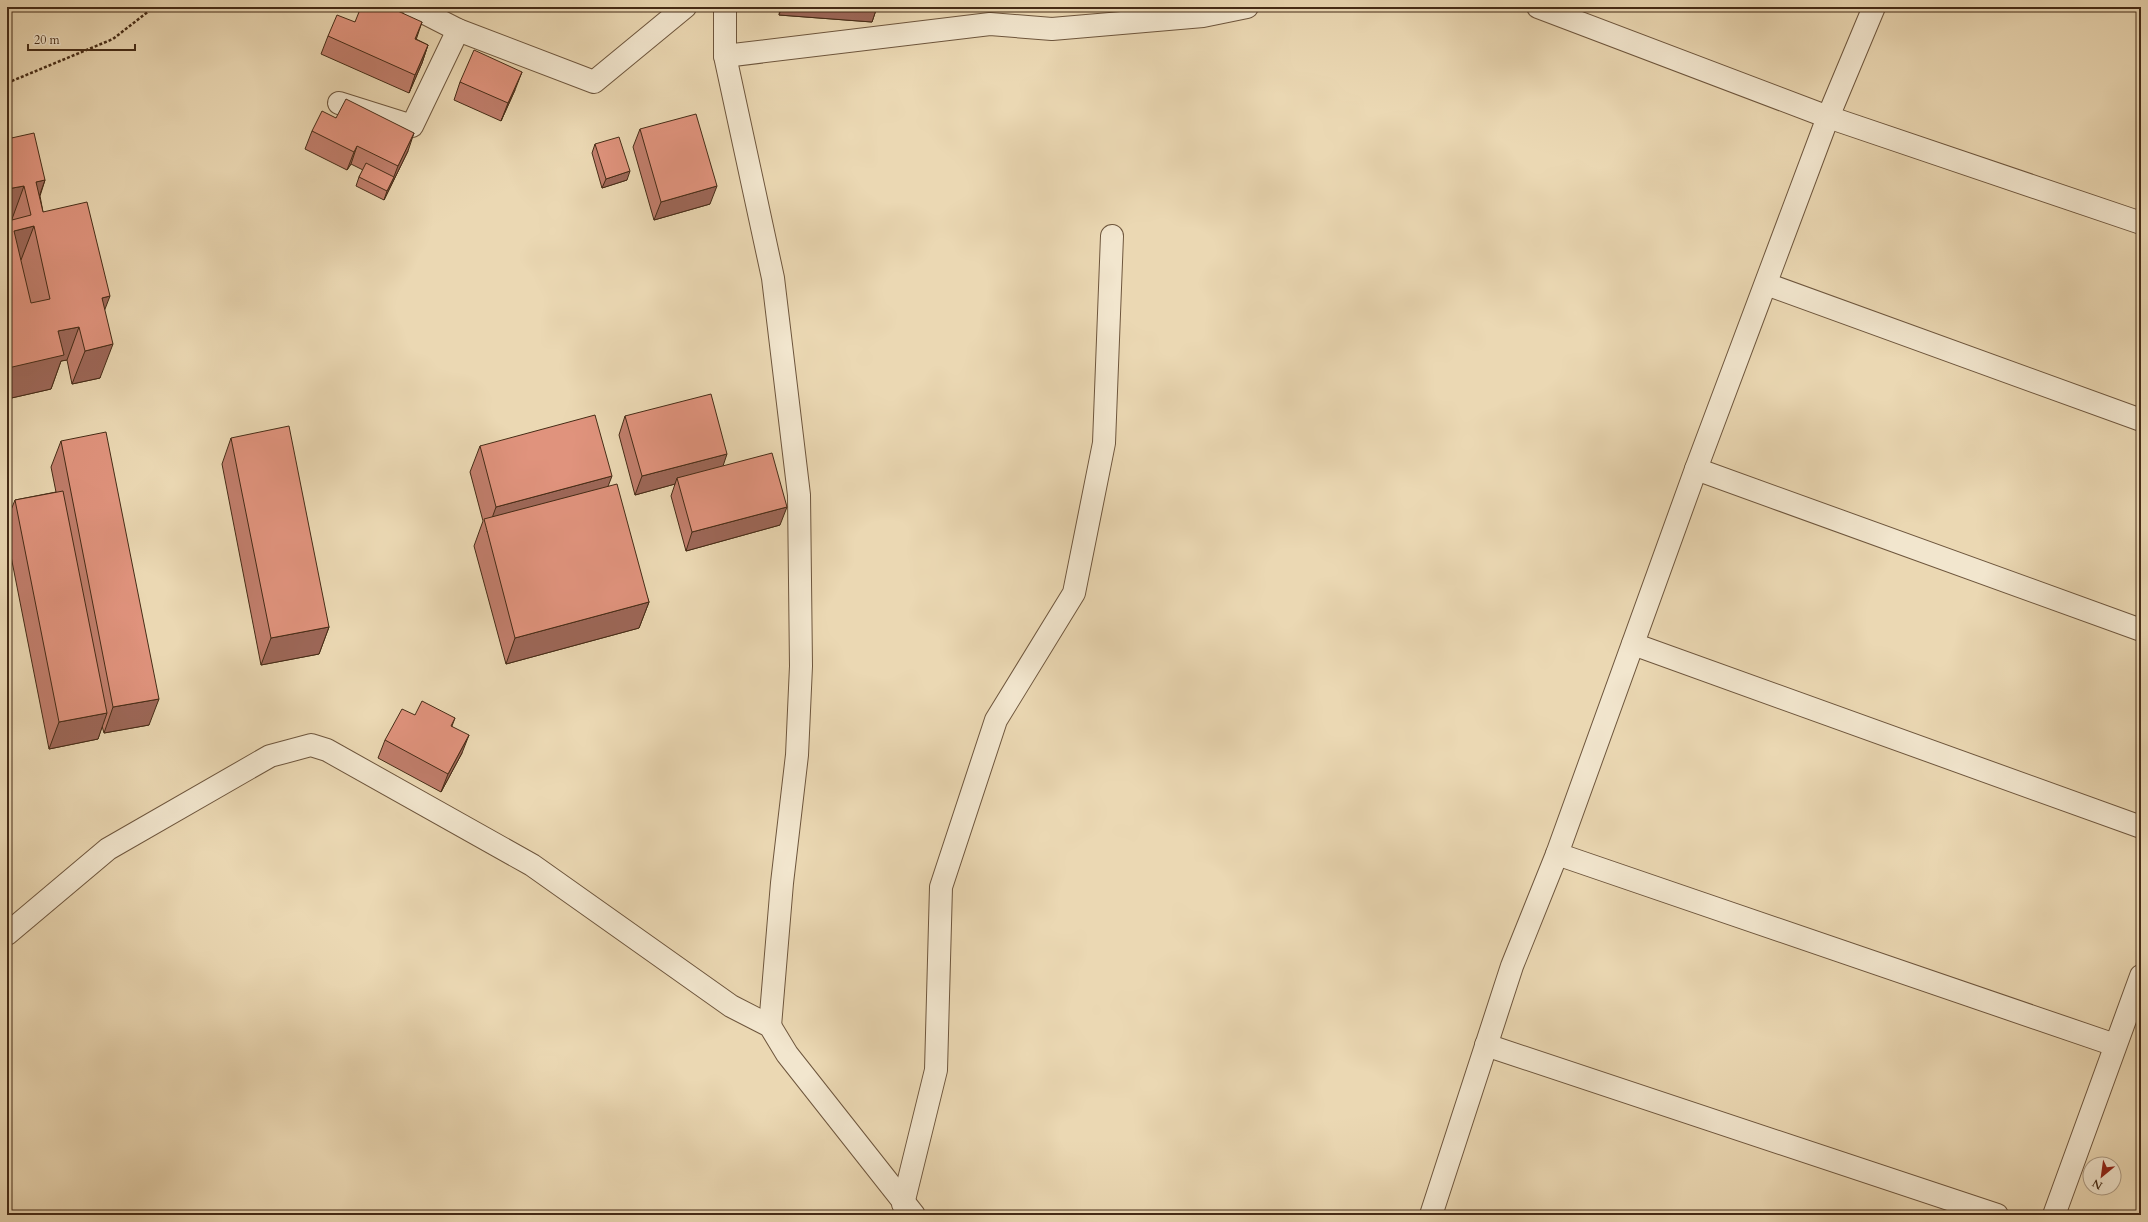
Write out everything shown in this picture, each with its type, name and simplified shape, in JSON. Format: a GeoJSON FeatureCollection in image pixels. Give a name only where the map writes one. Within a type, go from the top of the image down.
{"type":"FeatureCollection","features":[{"type":"Feature","properties":{"kind":"street"},"geometry":{"type":"LineString","coordinates":[[413,7],[458,30],[594,82],[684,7]]}},
{"type":"Feature","properties":{"kind":"street"},"geometry":{"type":"LineString","coordinates":[[725,7],[725,56],[773,278],[799,496],[801,666],[797,748],[782,883],[770,1026]]}},
{"type":"Feature","properties":{"kind":"street"},"geometry":{"type":"LineString","coordinates":[[725,56],[990,24],[1052,29],[1203,16],[1247,7]]}},
{"type":"Feature","properties":{"kind":"street"},"geometry":{"type":"LineString","coordinates":[[1538,7],[1828,117],[2141,223]]}},
{"type":"Feature","properties":{"kind":"street"},"geometry":{"type":"LineString","coordinates":[[1431,1215],[1512,966],[1557,854],[1696,469],[1828,117],[1874,7]]}},
{"type":"Feature","properties":{"kind":"street"},"geometry":{"type":"LineString","coordinates":[[339,103],[412,126],[458,30]]}},
{"type":"Feature","properties":{"kind":"street"},"geometry":{"type":"LineString","coordinates":[[908,1209],[936,1070],[937,983],[941,887],[996,720],[1074,593],[1104,443],[1112,236]]}},
{"type":"Feature","properties":{"kind":"street"},"geometry":{"type":"LineString","coordinates":[[1766,284],[2141,420]]}},
{"type":"Feature","properties":{"kind":"street"},"geometry":{"type":"LineString","coordinates":[[1696,469],[2141,630]]}},
{"type":"Feature","properties":{"kind":"street"},"geometry":{"type":"LineString","coordinates":[[1633,644],[2141,827]]}},
{"type":"Feature","properties":{"kind":"street"},"geometry":{"type":"LineString","coordinates":[[7,934],[108,849],[270,756],[311,745],[327,750],[532,865],[731,1006],[770,1026],[787,1054],[908,1209]]}},
{"type":"Feature","properties":{"kind":"street"},"geometry":{"type":"LineString","coordinates":[[1557,854],[2115,1045]]}},
{"type":"Feature","properties":{"kind":"street"},"geometry":{"type":"LineString","coordinates":[[2054,1215],[2141,976]]}},
{"type":"Feature","properties":{"kind":"street"},"geometry":{"type":"LineString","coordinates":[[1486,1045],[1997,1215]]}},
{"type":"Feature","properties":{"kind":"path"},"geometry":{"type":"LineString","coordinates":[[7,83],[113,39],[154,7]]}},
{"type":"Feature","properties":{"kind":"building"},"geometry":{"type":"Polygon","coordinates":[[[361,7],[389,7],[422,22],[415,39],[428,45],[415,75],[328,36],[337,15],[355,22],[361,7]]]}},
{"type":"Feature","properties":{"kind":"building"},"geometry":{"type":"Polygon","coordinates":[[[474,50],[522,72],[508,103],[460,82],[474,50]]]}},
{"type":"Feature","properties":{"kind":"building"},"geometry":{"type":"Polygon","coordinates":[[[346,99],[414,133],[398,166],[357,146],[354,152],[312,131],[322,111],[336,118],[346,99]]]}},
{"type":"Feature","properties":{"kind":"building"},"geometry":{"type":"Polygon","coordinates":[[[696,114],[717,186],[661,202],[640,129],[696,114]]]}},
{"type":"Feature","properties":{"kind":"building"},"geometry":{"type":"Polygon","coordinates":[[[34,133],[45,180],[36,182],[43,212],[87,202],[110,296],[102,298],[113,344],[85,351],[79,327],[58,331],[64,355],[8,368],[7,199],[12,220],[31,215],[24,186],[7,189],[7,139],[34,133]],[[34,226],[14,231],[31,303],[50,299],[34,226]]]}},
{"type":"Feature","properties":{"kind":"building"},"geometry":{"type":"Polygon","coordinates":[[[619,137],[630,171],[606,179],[595,144],[619,137]]]}},
{"type":"Feature","properties":{"kind":"building"},"geometry":{"type":"Polygon","coordinates":[[[366,163],[394,177],[387,191],[359,177],[366,163]]]}},
{"type":"Feature","properties":{"kind":"building"},"geometry":{"type":"Polygon","coordinates":[[[711,394],[727,454],[642,476],[625,416],[711,394]]]}},
{"type":"Feature","properties":{"kind":"building"},"geometry":{"type":"Polygon","coordinates":[[[595,415],[612,476],[496,507],[480,446],[595,415]]]}},
{"type":"Feature","properties":{"kind":"building"},"geometry":{"type":"Polygon","coordinates":[[[289,426],[329,627],[271,638],[231,438],[289,426]]]}},
{"type":"Feature","properties":{"kind":"building"},"geometry":{"type":"Polygon","coordinates":[[[106,432],[159,699],[113,707],[61,441],[106,432]]]}},
{"type":"Feature","properties":{"kind":"building"},"geometry":{"type":"Polygon","coordinates":[[[772,453],[787,507],[692,532],[677,478],[772,453]]]}},
{"type":"Feature","properties":{"kind":"building"},"geometry":{"type":"Polygon","coordinates":[[[617,484],[649,602],[515,638],[484,519],[617,484]]]}},
{"type":"Feature","properties":{"kind":"building"},"geometry":{"type":"Polygon","coordinates":[[[63,491],[107,713],[59,722],[15,500],[63,491]]]}},
{"type":"Feature","properties":{"kind":"building"},"geometry":{"type":"Polygon","coordinates":[[[422,701],[455,718],[451,726],[469,735],[448,774],[385,740],[402,709],[415,715],[422,701]]]}}]}
